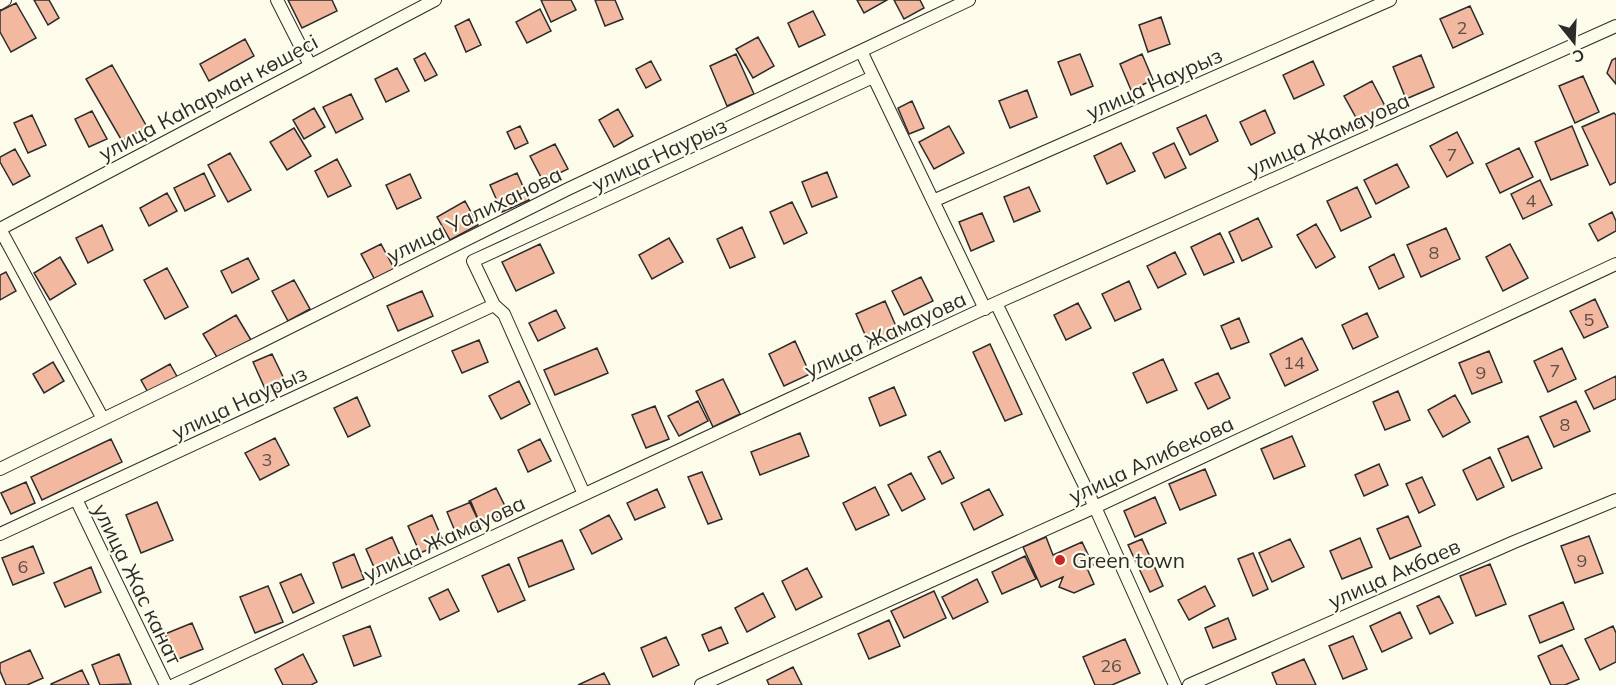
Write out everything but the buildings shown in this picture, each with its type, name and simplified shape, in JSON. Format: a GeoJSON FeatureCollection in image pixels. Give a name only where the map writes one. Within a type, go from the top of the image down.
{"type":"FeatureCollection","features":[{"type":"Feature","properties":{"kind":"street"},"geometry":{"type":"LineString","coordinates":[[0,3],[5,0]]}},
{"type":"Feature","properties":{"kind":"street"},"geometry":{"type":"LineString","coordinates":[[277,0],[310,65]]}},
{"type":"Feature","properties":{"kind":"street","name":"улица Каһарман көшесі"},"geometry":{"type":"LineString","coordinates":[[0,229],[435,0]]}},
{"type":"Feature","properties":{"kind":"street","name":"улица Уалиханова"},"geometry":{"type":"LineString","coordinates":[[0,469],[568,189],[969,0]]}},
{"type":"Feature","properties":{"kind":"street","name":"улица Наурыз"},"geometry":{"type":"LineString","coordinates":[[933,201],[1390,0]]}},
{"type":"Feature","properties":{"kind":"street","name":"улица Жамауова"},"geometry":{"type":"LineString","coordinates":[[174,685],[991,306],[1616,26]]}},
{"type":"Feature","properties":{"kind":"street"},"geometry":{"type":"LineString","coordinates":[[861,51],[933,201],[991,306],[1095,507],[1175,685]]}},
{"type":"Feature","properties":{"kind":"street","name":"улица Наурыз"},"geometry":{"type":"LineString","coordinates":[[584,494],[504,314],[494,305],[473,261],[873,77]]}},
{"type":"Feature","properties":{"kind":"street"},"geometry":{"type":"LineString","coordinates":[[0,229],[103,419]]}},
{"type":"Feature","properties":{"kind":"street","name":"улица Алибекова"},"geometry":{"type":"LineString","coordinates":[[700,685],[1095,507],[1616,264]]}},
{"type":"Feature","properties":{"kind":"street","name":"улица Наурыз"},"geometry":{"type":"LineString","coordinates":[[0,534],[494,305]]}},
{"type":"Feature","properties":{"kind":"street","name":"улица Жас канат"},"geometry":{"type":"LineString","coordinates":[[76,499],[165,685]]}},
{"type":"Feature","properties":{"kind":"street","name":"улица Акбаев"},"geometry":{"type":"LineString","coordinates":[[1189,685],[1514,542],[1616,500]]}},
{"type":"Feature","properties":{"kind":"place","name":"Green town"},"geometry":{"type":"Point","coordinates":[1060,560]}}]}
